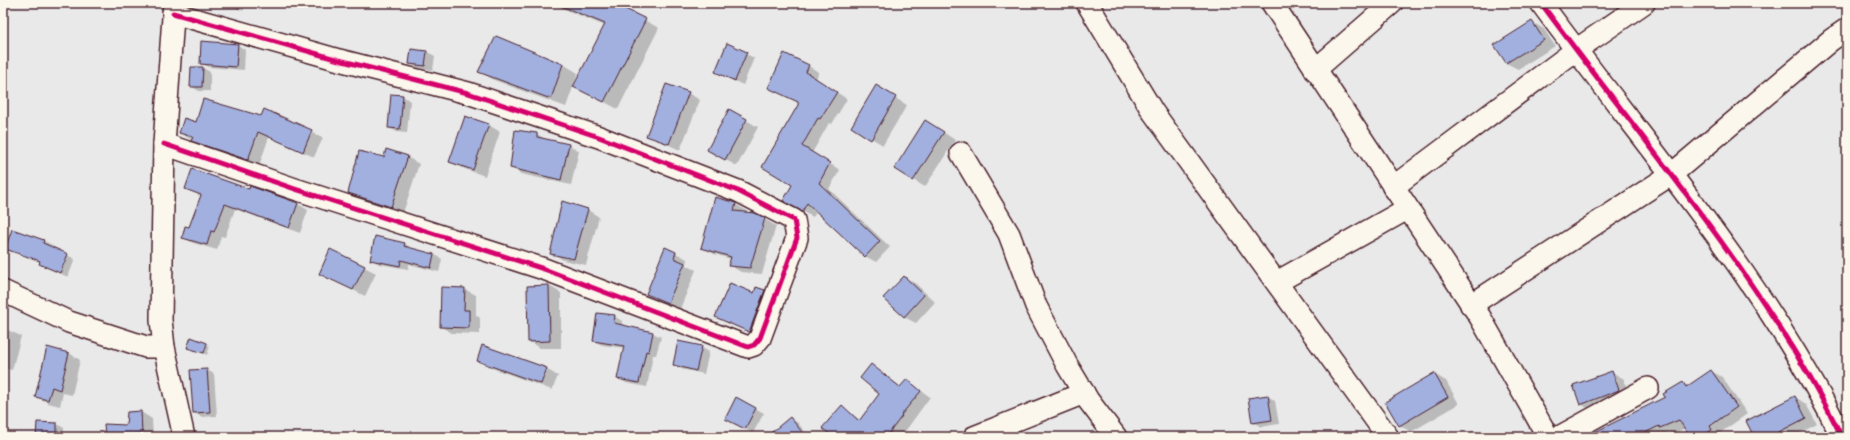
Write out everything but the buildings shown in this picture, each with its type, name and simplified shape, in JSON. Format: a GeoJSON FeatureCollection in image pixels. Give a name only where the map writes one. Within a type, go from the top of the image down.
{"type":"FeatureCollection","features":[{"type":"Feature","properties":{"kind":"street"},"geometry":{"type":"LineString","coordinates":[[1087,3],[1153,112],[1388,437]]}},
{"type":"Feature","properties":{"kind":"street"},"geometry":{"type":"LineString","coordinates":[[1272,3],[1480,317],[1548,437]]}},
{"type":"Feature","properties":{"kind":"street"},"geometry":{"type":"LineString","coordinates":[[1315,70],[1392,3]]}},
{"type":"Feature","properties":{"kind":"street"},"geometry":{"type":"LineString","coordinates":[[1541,3],[1721,240],[1775,318],[1842,437]]}},
{"type":"Feature","properties":{"kind":"street"},"geometry":{"type":"LineString","coordinates":[[1393,187],[1576,50],[1644,3]]}},
{"type":"Feature","properties":{"kind":"street"},"geometry":{"type":"LineString","coordinates":[[164,144],[295,189],[544,269],[748,347],[754,345],[760,338],[797,238],[794,220],[738,191],[599,137],[468,92],[339,60],[174,8],[164,144],[161,320],[164,347],[184,437]]}},
{"type":"Feature","properties":{"kind":"street"},"geometry":{"type":"LineString","coordinates":[[1471,305],[1672,174],[1831,40],[1847,29]]}},
{"type":"Feature","properties":{"kind":"street"},"geometry":{"type":"LineString","coordinates":[[961,153],[1009,234],[1036,306],[1084,393],[1116,437]]}},
{"type":"Feature","properties":{"kind":"street"},"geometry":{"type":"LineString","coordinates":[[1277,282],[1407,208]]}},
{"type":"Feature","properties":{"kind":"street"},"geometry":{"type":"LineString","coordinates":[[3,291],[69,322],[146,347],[164,347]]}},
{"type":"Feature","properties":{"kind":"street"},"geometry":{"type":"LineString","coordinates":[[1559,437],[1648,388]]}},
{"type":"Feature","properties":{"kind":"street"},"geometry":{"type":"LineString","coordinates":[[974,437],[1084,393]]}},
{"type":"Feature","properties":{"kind":"cycle path"},"geometry":{"type":"LineString","coordinates":[[1541,3],[1701,214],[1739,267],[1776,322],[1811,379],[1842,437]]}},
{"type":"Feature","properties":{"kind":"cycle path"},"geometry":{"type":"LineString","coordinates":[[164,144],[295,189],[544,269],[748,347],[754,345],[760,338],[797,238],[794,220],[738,191],[599,137],[468,93],[339,60],[173,13]]}}]}
